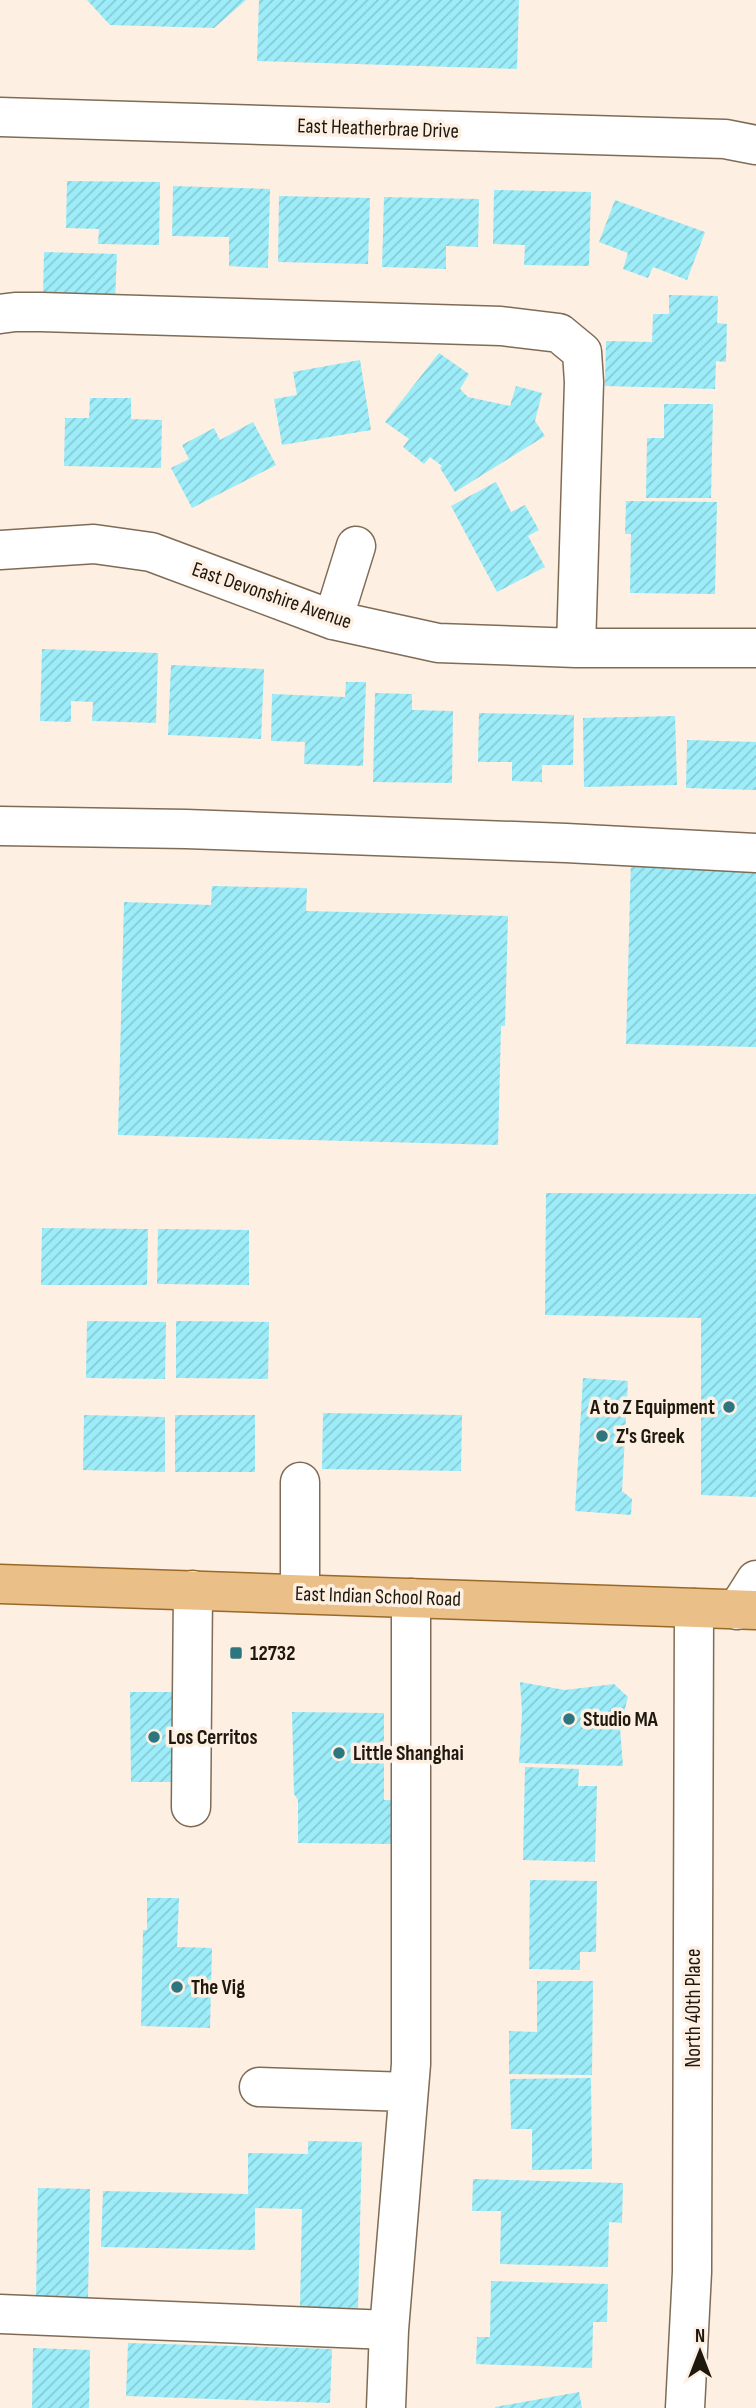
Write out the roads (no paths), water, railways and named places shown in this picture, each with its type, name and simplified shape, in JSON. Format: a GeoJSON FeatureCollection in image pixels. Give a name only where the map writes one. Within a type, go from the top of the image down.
{"type":"FeatureCollection","features":[{"type":"Feature","properties":{"kind":"main road","name":"East Indian School Road"},"geometry":{"type":"LineString","coordinates":[[0,1584],[694,1608],[750,1600]]}},
{"type":"Feature","properties":{"kind":"street","name":"East Heatherbrae Drive"},"geometry":{"type":"LineString","coordinates":[[0,117],[725,138],[756,145]]}},
{"type":"Feature","properties":{"kind":"street"},"geometry":{"type":"LineString","coordinates":[[0,314],[41,312],[502,326],[559,333],[582,352],[583,408],[576,648]]}},
{"type":"Feature","properties":{"kind":"street","name":"East Devonshire Avenue"},"geometry":{"type":"LineString","coordinates":[[0,550],[94,544],[151,552],[333,620],[438,643],[576,648],[756,648]]}},
{"type":"Feature","properties":{"kind":"street"},"geometry":{"type":"LineString","coordinates":[[333,620],[356,546]]}},
{"type":"Feature","properties":{"kind":"street"},"geometry":{"type":"LineString","coordinates":[[0,826],[240,831],[756,853]]}},
{"type":"Feature","properties":{"kind":"street"},"geometry":{"type":"LineString","coordinates":[[299,1482],[300,1594]]}},
{"type":"Feature","properties":{"kind":"street"},"geometry":{"type":"LineString","coordinates":[[191,1807],[193,1590]]}},
{"type":"Feature","properties":{"kind":"street"},"geometry":{"type":"LineString","coordinates":[[386,2408],[411,2064],[411,1598]]}},
{"type":"Feature","properties":{"kind":"street","name":"North 40th Place"},"geometry":{"type":"LineString","coordinates":[[685,2408],[692,2272],[694,1608]]}},
{"type":"Feature","properties":{"kind":"street"},"geometry":{"type":"LineString","coordinates":[[259,2087],[408,2092]]}},
{"type":"Feature","properties":{"kind":"street"},"geometry":{"type":"LineString","coordinates":[[0,2314],[390,2330]]}},
{"type":"Feature","properties":{"kind":"place","name":"A to Z Equipment"},"geometry":{"type":"Point","coordinates":[729,1407]}},
{"type":"Feature","properties":{"kind":"place","name":"Z's Greek"},"geometry":{"type":"Point","coordinates":[602,1436]}},
{"type":"Feature","properties":{"kind":"place","name":"12732"},"geometry":{"type":"Point","coordinates":[236,1653]}},
{"type":"Feature","properties":{"kind":"place","name":"Studio MA"},"geometry":{"type":"Point","coordinates":[569,1719]}},
{"type":"Feature","properties":{"kind":"place","name":"Los Cerritos"},"geometry":{"type":"Point","coordinates":[154,1737]}},
{"type":"Feature","properties":{"kind":"place","name":"Little Shanghai"},"geometry":{"type":"Point","coordinates":[339,1753]}},
{"type":"Feature","properties":{"kind":"place","name":"The Vig"},"geometry":{"type":"Point","coordinates":[177,1987]}}]}
